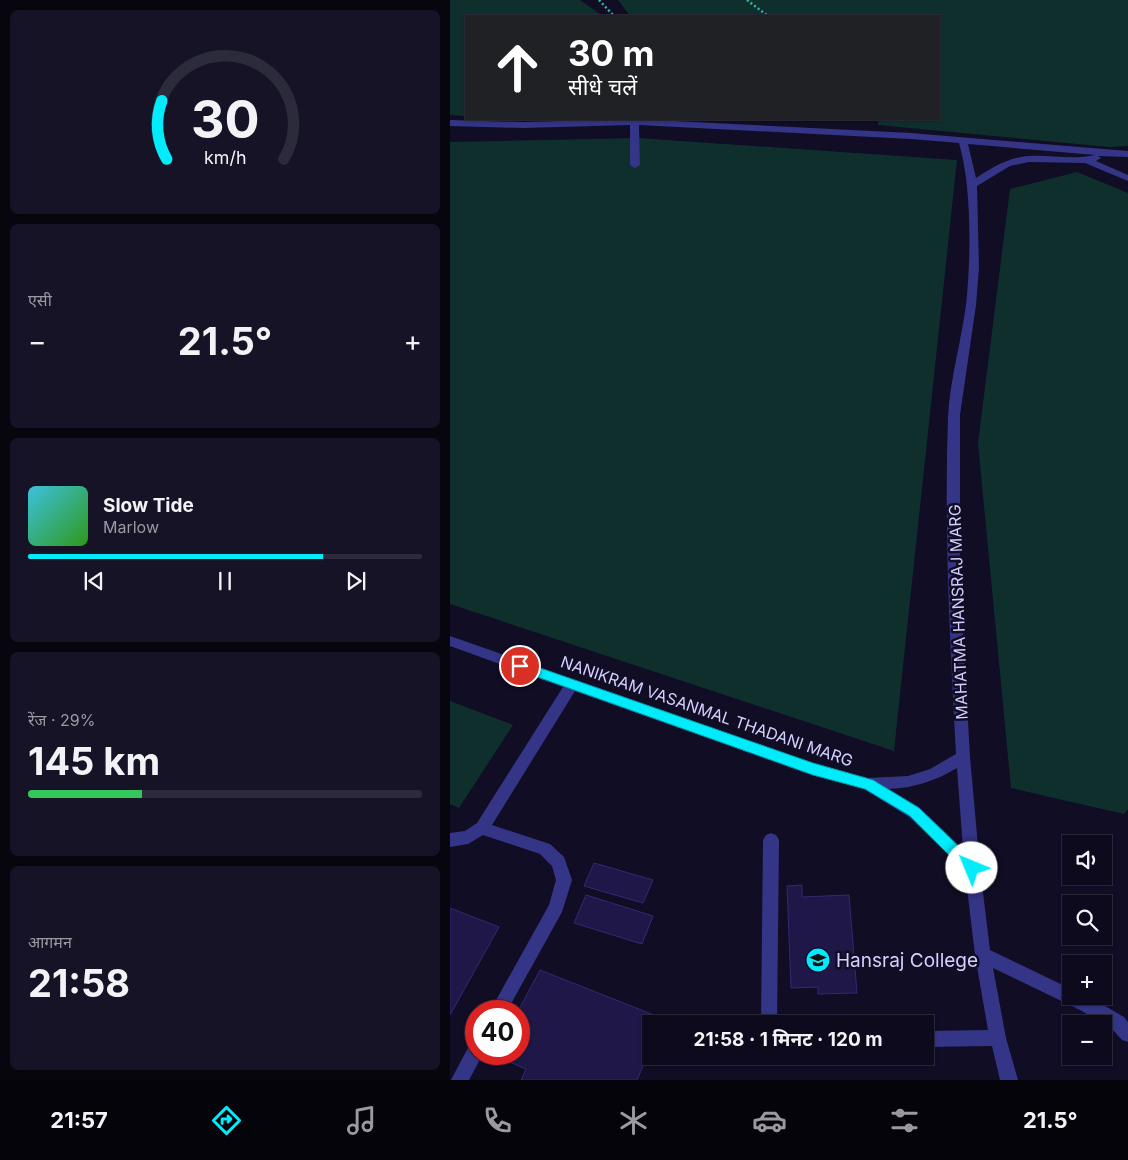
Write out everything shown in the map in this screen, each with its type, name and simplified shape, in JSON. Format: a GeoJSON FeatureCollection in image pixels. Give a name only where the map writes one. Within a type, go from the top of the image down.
{"type":"FeatureCollection","features":[{"type":"Feature","properties":{"kind":"street"},"geometry":{"type":"LineString","coordinates":[[450,124],[523,125],[634,122],[911,136],[963,142],[1128,154]]}},
{"type":"Feature","properties":{"kind":"street"},"geometry":{"type":"LineString","coordinates":[[634,122],[635,165]]}},
{"type":"Feature","properties":{"kind":"street","name":"MAHATMA HANSRAJ MARG"},"geometry":{"type":"LineString","coordinates":[[963,142],[968,158],[972,185],[974,268],[971,305],[954,415],[954,580],[963,757],[972,868],[983,955],[998,1038],[1009,1080]]}},
{"type":"Feature","properties":{"kind":"street"},"geometry":{"type":"LineString","coordinates":[[972,185],[1000,168],[1019,160],[1028,158],[1087,160],[1110,154]]}},
{"type":"Feature","properties":{"kind":"street"},"geometry":{"type":"LineString","coordinates":[[1087,160],[1128,178]]}},
{"type":"Feature","properties":{"kind":"street","name":"NANIKRAM VASANMAL THADANI MARG"},"geometry":{"type":"LineString","coordinates":[[450,641],[813,769],[868,784]]}},
{"type":"Feature","properties":{"kind":"street"},"geometry":{"type":"LineString","coordinates":[[450,840],[468,837],[482,828],[572,684]]}},
{"type":"Feature","properties":{"kind":"street"},"geometry":{"type":"LineString","coordinates":[[868,784],[908,782],[934,774],[963,757]]}},
{"type":"Feature","properties":{"kind":"street"},"geometry":{"type":"LineString","coordinates":[[868,784],[914,812],[972,868]]}},
{"type":"Feature","properties":{"kind":"street"},"geometry":{"type":"LineString","coordinates":[[482,828],[545,849],[559,862],[564,880],[556,906],[504,1000]]}},
{"type":"Feature","properties":{"kind":"street"},"geometry":{"type":"LineString","coordinates":[[769,1015],[771,840]]}},
{"type":"Feature","properties":{"kind":"street"},"geometry":{"type":"LineString","coordinates":[[983,955],[1086,1004],[1118,1023],[1128,1034]]}},
{"type":"Feature","properties":{"kind":"street"},"geometry":{"type":"LineString","coordinates":[[934,1039],[998,1038]]}},
{"type":"Feature","properties":{"kind":"street"},"geometry":{"type":"LineString","coordinates":[[460,1080],[468,1065]]}},
{"type":"Feature","properties":{"kind":"path"},"geometry":{"type":"LineString","coordinates":[[599,0],[613,15]]}},
{"type":"Feature","properties":{"kind":"path"},"geometry":{"type":"LineString","coordinates":[[747,0],[767,15]]}},
{"type":"Feature","properties":{"kind":"green space"},"geometry":{"type":"Polygon","coordinates":[[[450,0],[580,0],[602,15],[465,15],[465,116],[450,115],[450,0]]]}},
{"type":"Feature","properties":{"kind":"green space"},"geometry":{"type":"Polygon","coordinates":[[[618,0],[1128,0],[1128,146],[1109,147],[878,125],[878,120],[940,120],[940,15],[629,15],[618,0]]]}},
{"type":"Feature","properties":{"kind":"green space"},"geometry":{"type":"Polygon","coordinates":[[[638,138],[957,160],[894,751],[450,604],[450,142],[638,138]]]}},
{"type":"Feature","properties":{"kind":"green space"},"geometry":{"type":"Polygon","coordinates":[[[1077,172],[1128,193],[1128,809],[1124,814],[1011,788],[978,443],[1010,189],[1077,172]]]}},
{"type":"Feature","properties":{"kind":"green space"},"geometry":{"type":"Polygon","coordinates":[[[450,701],[513,725],[459,808],[450,804],[450,701]]]}},
{"type":"Feature","properties":{"kind":"building"},"geometry":{"type":"Polygon","coordinates":[[[594,863],[653,880],[643,903],[584,886],[594,863]]]}},
{"type":"Feature","properties":{"kind":"building"},"geometry":{"type":"Polygon","coordinates":[[[802,885],[802,897],[849,895],[857,993],[818,994],[818,987],[791,988],[787,886],[802,885]]]}},
{"type":"Feature","properties":{"kind":"building"},"geometry":{"type":"Polygon","coordinates":[[[586,895],[653,916],[642,944],[574,923],[586,895]]]}},
{"type":"Feature","properties":{"kind":"building"},"geometry":{"type":"Polygon","coordinates":[[[450,908],[499,927],[450,1015],[450,908]]]}},
{"type":"Feature","properties":{"kind":"building"},"geometry":{"type":"Polygon","coordinates":[[[540,970],[654,1015],[642,1015],[642,1065],[644,1065],[637,1080],[521,1080],[526,1069],[516,1065],[530,1065],[530,1000],[524,1000],[540,970]]]}},
{"type":"Feature","properties":{"kind":"place","name":"Hansraj College"},"geometry":{"type":"Point","coordinates":[818,960]}},
{"type":"Feature","properties":{"kind":"route"},"geometry":{"type":"LineString","coordinates":[[520,666],[813,769],[868,784],[914,812],[972,868]]}}]}
